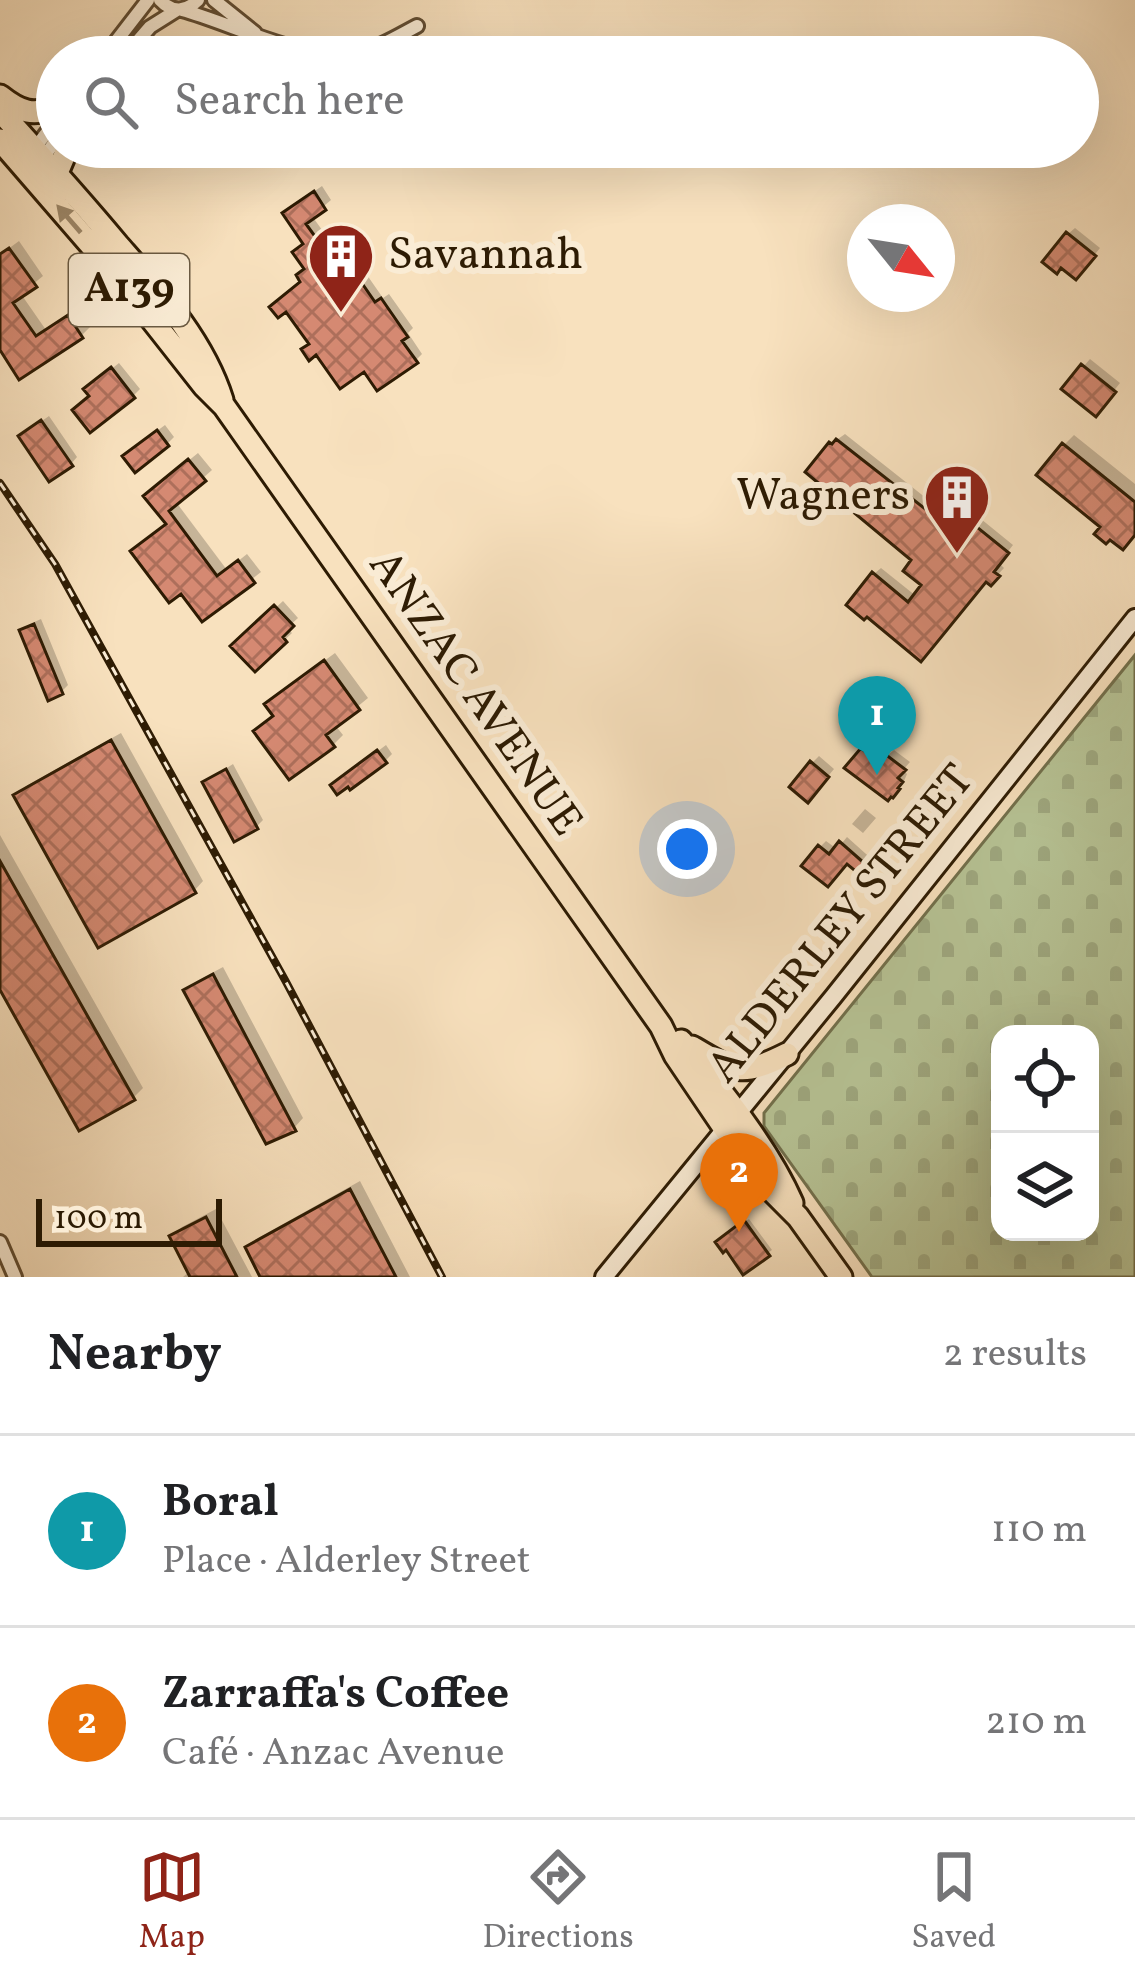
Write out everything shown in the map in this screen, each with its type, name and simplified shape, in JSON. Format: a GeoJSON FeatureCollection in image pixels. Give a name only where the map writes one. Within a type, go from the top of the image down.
{"type":"FeatureCollection","features":[{"type":"Feature","properties":{"kind":"highway"},"geometry":{"type":"LineString","coordinates":[[0,96],[16,109],[36,112]]}},
{"type":"Feature","properties":{"kind":"highway","name":"ANZAC AVENUE"},"geometry":{"type":"LineString","coordinates":[[0,110],[36,163]]}},
{"type":"Feature","properties":{"kind":"highway","name":"ANZAC AVENUE"},"geometry":{"type":"LineString","coordinates":[[0,140],[36,163]]}},
{"type":"Feature","properties":{"kind":"highway","name":"ANZAC AVENUE"},"geometry":{"type":"LineString","coordinates":[[41,168],[159,292],[186,328],[215,377],[224,406],[662,1026],[675,1055],[782,1178],[799,1216],[842,1277]]}},
{"type":"Feature","properties":{"kind":"highway","name":"ANZAC AVENUE"},"geometry":{"type":"LineString","coordinates":[[662,1026],[681,1041],[731,1122]]}},
{"type":"Feature","properties":{"kind":"highway"},"geometry":{"type":"LineString","coordinates":[[681,1041],[735,1069],[760,1067],[787,1054]]}},
{"type":"Feature","properties":{"kind":"street"},"geometry":{"type":"LineString","coordinates":[[120,36],[148,0]]}},
{"type":"Feature","properties":{"kind":"street"},"geometry":{"type":"LineString","coordinates":[[160,0],[169,8],[262,36]]}},
{"type":"Feature","properties":{"kind":"street"},"geometry":{"type":"LineString","coordinates":[[142,36],[198,0]]}},
{"type":"Feature","properties":{"kind":"street"},"geometry":{"type":"LineString","coordinates":[[214,0],[256,34]]}},
{"type":"Feature","properties":{"kind":"street"},"geometry":{"type":"LineString","coordinates":[[397,36],[417,26]]}},
{"type":"Feature","properties":{"kind":"street","name":"ALDERLEY STREET"},"geometry":{"type":"LineString","coordinates":[[604,1277],[1135,618]]}},
{"type":"Feature","properties":{"kind":"street"},"geometry":{"type":"LineString","coordinates":[[0,1243],[15,1277]]}},
{"type":"Feature","properties":{"kind":"green space"},"geometry":{"type":"Polygon","coordinates":[[[1135,655],[1135,1277],[872,1277],[764,1126],[764,1113],[1135,655]]]}},
{"type":"Feature","properties":{"kind":"building","name":"Savannah"},"geometry":{"type":"Polygon","coordinates":[[[314,191],[326,210],[306,224],[327,253],[336,246],[375,302],[381,298],[408,337],[402,341],[418,363],[377,391],[364,372],[340,389],[316,355],[309,361],[301,349],[309,344],[286,312],[278,318],[269,307],[300,282],[296,275],[304,269],[292,252],[303,244],[282,213],[314,191]]]}},
{"type":"Feature","properties":{"kind":"building"},"geometry":{"type":"Polygon","coordinates":[[[1066,232],[1096,256],[1076,280],[1042,262],[1066,232]]]}},
{"type":"Feature","properties":{"kind":"building"},"geometry":{"type":"Polygon","coordinates":[[[9,248],[37,287],[13,303],[36,336],[68,315],[83,338],[19,380],[0,350],[0,254],[9,248]]]}},
{"type":"Feature","properties":{"kind":"building"},"geometry":{"type":"Polygon","coordinates":[[[1081,364],[1116,392],[1096,417],[1061,389],[1081,364]]]}},
{"type":"Feature","properties":{"kind":"building"},"geometry":{"type":"Polygon","coordinates":[[[111,367],[135,398],[90,433],[72,410],[89,396],[83,389],[111,367]]]}},
{"type":"Feature","properties":{"kind":"building"},"geometry":{"type":"Polygon","coordinates":[[[41,420],[73,466],[49,482],[18,436],[41,420]]]}},
{"type":"Feature","properties":{"kind":"building"},"geometry":{"type":"Polygon","coordinates":[[[157,430],[169,446],[135,473],[122,456],[157,430]]]}},
{"type":"Feature","properties":{"kind":"building","name":"Wagners"},"geometry":{"type":"Polygon","coordinates":[[[836,439],[961,537],[972,523],[1009,553],[994,572],[1000,576],[991,586],[986,582],[921,662],[846,605],[872,572],[908,602],[921,585],[903,571],[911,560],[805,472],[836,439]]]}},
{"type":"Feature","properties":{"kind":"building"},"geometry":{"type":"Polygon","coordinates":[[[1062,443],[1135,502],[1135,535],[1123,550],[1094,534],[1100,527],[1036,475],[1062,443]]]}},
{"type":"Feature","properties":{"kind":"building"},"geometry":{"type":"Polygon","coordinates":[[[188,459],[206,481],[169,511],[217,576],[238,560],[255,583],[202,622],[181,594],[169,603],[130,551],[166,524],[143,496],[188,459]]]}},
{"type":"Feature","properties":{"kind":"building"},"geometry":{"type":"Polygon","coordinates":[[[274,605],[294,626],[283,637],[287,642],[255,672],[230,646],[274,605]]]}},
{"type":"Feature","properties":{"kind":"building"},"geometry":{"type":"Polygon","coordinates":[[[34,624],[63,694],[48,701],[19,630],[34,624]]]}},
{"type":"Feature","properties":{"kind":"building"},"geometry":{"type":"Polygon","coordinates":[[[324,660],[360,710],[326,735],[335,747],[289,780],[253,731],[273,716],[264,704],[324,660]]]}},
{"type":"Feature","properties":{"kind":"building"},"geometry":{"type":"Polygon","coordinates":[[[111,740],[196,893],[98,948],[13,795],[111,740]]]}},
{"type":"Feature","properties":{"kind":"building"},"geometry":{"type":"Polygon","coordinates":[[[861,748],[878,762],[885,754],[906,770],[898,778],[903,782],[900,789],[888,801],[844,768],[861,748]]]}},
{"type":"Feature","properties":{"kind":"building"},"geometry":{"type":"Polygon","coordinates":[[[377,750],[387,763],[337,795],[330,785],[377,750]]]}},
{"type":"Feature","properties":{"kind":"building"},"geometry":{"type":"Polygon","coordinates":[[[810,761],[829,777],[808,803],[789,787],[810,761]]]}},
{"type":"Feature","properties":{"kind":"building"},"geometry":{"type":"Polygon","coordinates":[[[226,769],[258,829],[234,842],[202,782],[226,769]]]}},
{"type":"Feature","properties":{"kind":"building"},"geometry":{"type":"Polygon","coordinates":[[[839,841],[871,869],[864,878],[847,864],[828,887],[801,866],[818,845],[829,854],[839,841]]]}},
{"type":"Feature","properties":{"kind":"building"},"geometry":{"type":"Polygon","coordinates":[[[0,861],[135,1100],[79,1131],[0,990],[0,861]]]}},
{"type":"Feature","properties":{"kind":"building"},"geometry":{"type":"Polygon","coordinates":[[[213,974],[296,1131],[266,1144],[183,990],[213,974]]]}},
{"type":"Feature","properties":{"kind":"building"},"geometry":{"type":"Polygon","coordinates":[[[350,1189],[396,1277],[260,1277],[245,1247],[350,1189]]]}},
{"type":"Feature","properties":{"kind":"building"},"geometry":{"type":"Polygon","coordinates":[[[206,1217],[237,1277],[190,1277],[169,1236],[206,1217]]]}},
{"type":"Feature","properties":{"kind":"building"},"geometry":{"type":"Polygon","coordinates":[[[744,1220],[770,1256],[743,1275],[715,1242],[744,1220]]]}},
{"type":"Feature","properties":{"kind":"railway"},"geometry":{"type":"LineString","coordinates":[[0,483],[55,564],[285,980],[442,1277]]}},
{"type":"Feature","properties":{"kind":"place","name":"Savannah"},"geometry":{"type":"Point","coordinates":[341,315]}},
{"type":"Feature","properties":{"kind":"place","name":"Wagners"},"geometry":{"type":"Point","coordinates":[957,556]}},
{"type":"Feature","properties":{"kind":"place","name":"Boral"},"geometry":{"type":"Point","coordinates":[877,775]}},
{"type":"Feature","properties":{"kind":"place","name":"Zarraffa's Coffee"},"geometry":{"type":"Point","coordinates":[739,1232]}}]}
